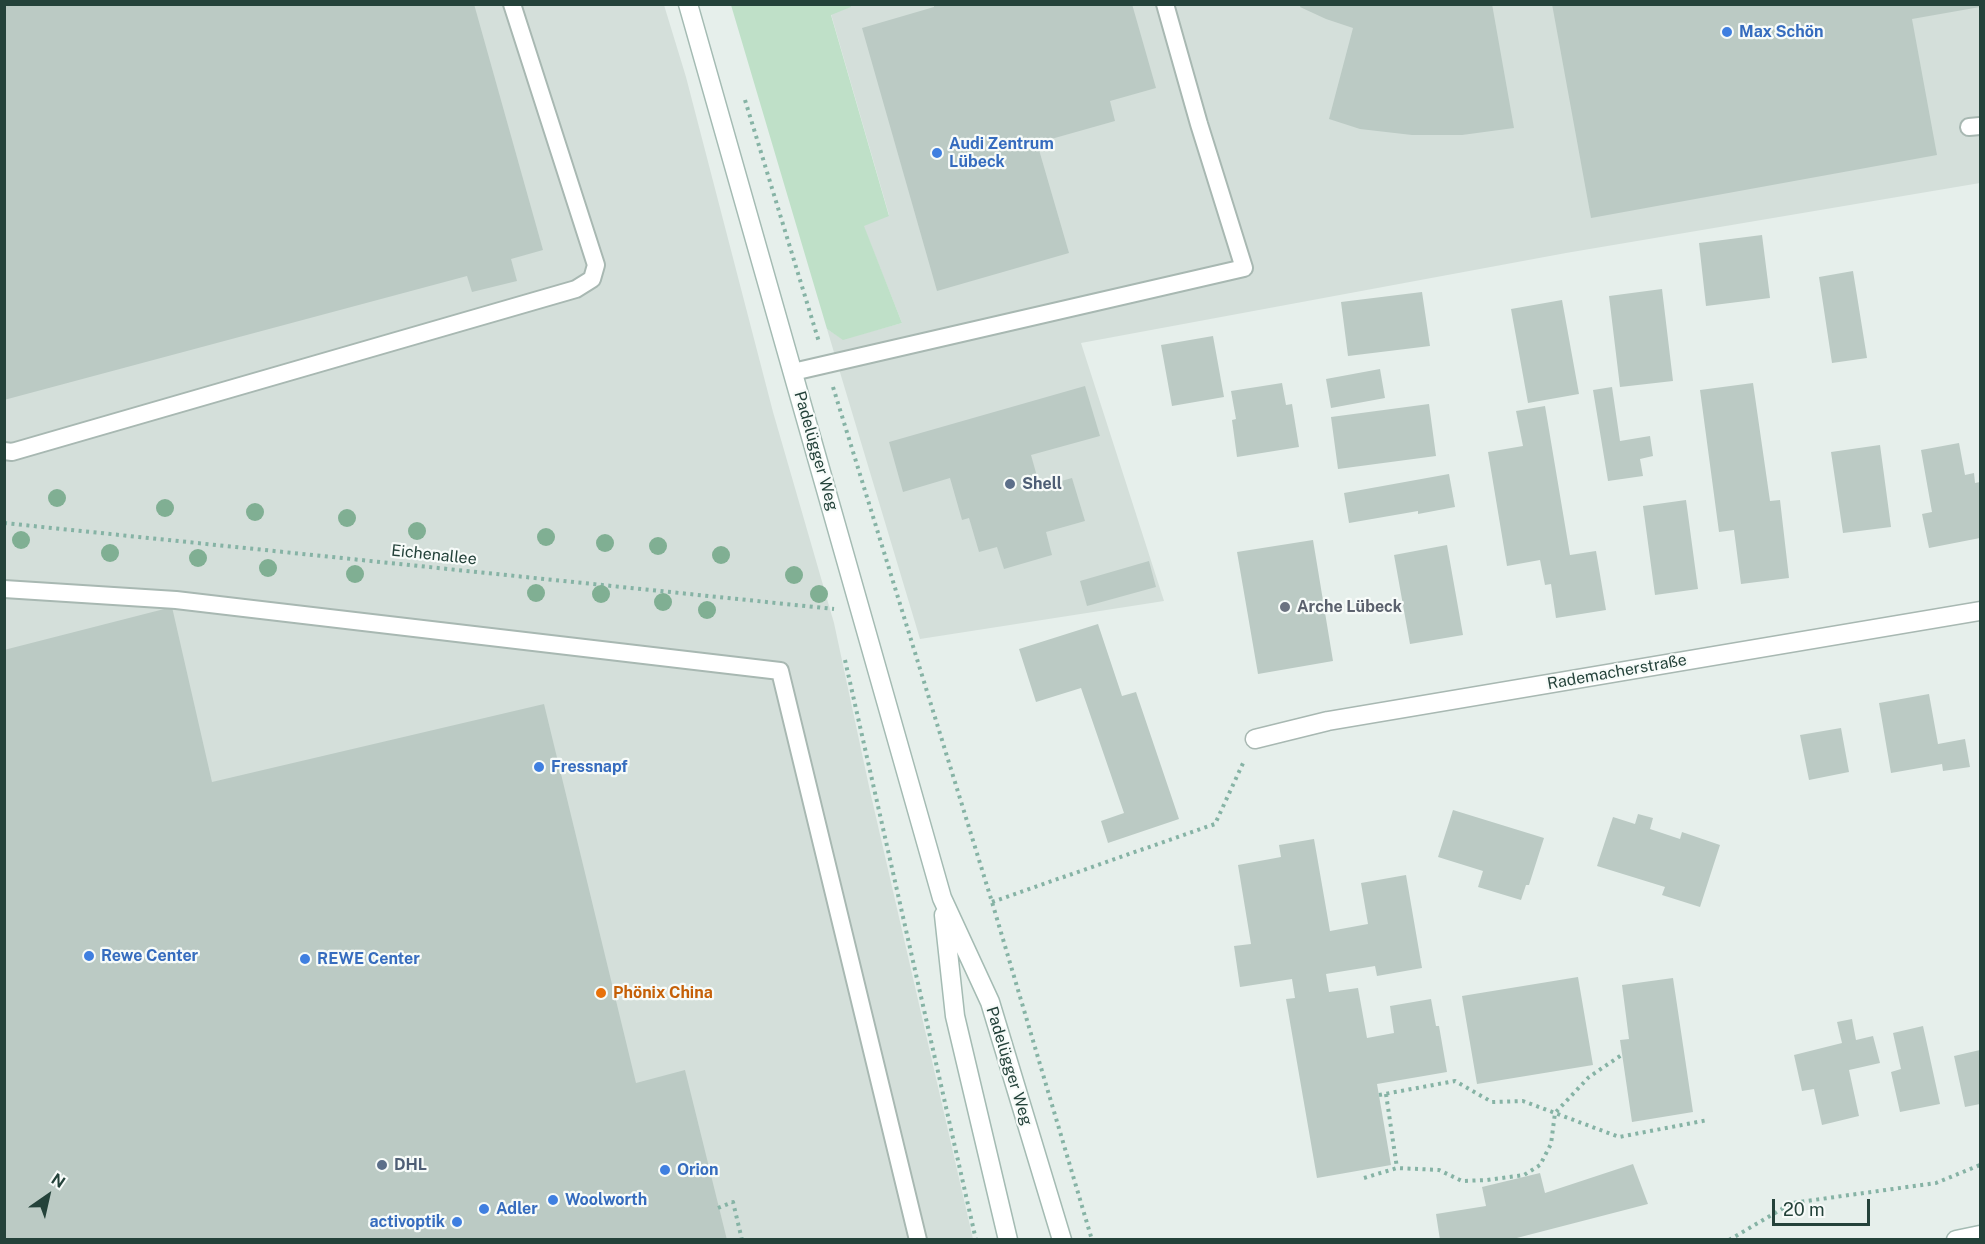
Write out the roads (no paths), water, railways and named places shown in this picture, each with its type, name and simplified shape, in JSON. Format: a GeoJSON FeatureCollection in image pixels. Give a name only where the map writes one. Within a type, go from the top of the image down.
{"type":"FeatureCollection","features":[{"type":"Feature","properties":{"kind":"main road","name":"Padelügger Weg"},"geometry":{"type":"LineString","coordinates":[[688,4],[942,898],[990,1002],[1062,1239]]}},
{"type":"Feature","properties":{"kind":"main road","name":"Rademacherstraße"},"geometry":{"type":"LineString","coordinates":[[1255,739],[1328,721],[1980,611]]}},
{"type":"Feature","properties":{"kind":"main road","name":"Padelügger Weg"},"geometry":{"type":"LineString","coordinates":[[942,898],[955,1016],[1008,1239]]}},
{"type":"Feature","properties":{"kind":"main road"},"geometry":{"type":"LineString","coordinates":[[1956,1239],[1980,1235]]}},
{"type":"Feature","properties":{"kind":"lane"},"geometry":{"type":"LineString","coordinates":[[4,451],[12,452],[564,293],[592,279],[596,265],[513,4]]}},
{"type":"Feature","properties":{"kind":"lane"},"geometry":{"type":"LineString","coordinates":[[793,372],[1244,268],[1199,124],[1165,4]]}},
{"type":"Feature","properties":{"kind":"lane"},"geometry":{"type":"LineString","coordinates":[[4,589],[176,600],[780,671],[918,1239]]}},
{"type":"Feature","properties":{"kind":"place","name":"Max Schön"},"geometry":{"type":"Point","coordinates":[1727,32]}},
{"type":"Feature","properties":{"kind":"place","name":"Audi Zentrum Lübeck"},"geometry":{"type":"Point","coordinates":[937,153]}},
{"type":"Feature","properties":{"kind":"place","name":"Shell"},"geometry":{"type":"Point","coordinates":[1010,484]}},
{"type":"Feature","properties":{"kind":"place","name":"Arche Lübeck"},"geometry":{"type":"Point","coordinates":[1285,607]}},
{"type":"Feature","properties":{"kind":"place","name":"Fressnapf"},"geometry":{"type":"Point","coordinates":[539,767]}},
{"type":"Feature","properties":{"kind":"place","name":"Rewe Center"},"geometry":{"type":"Point","coordinates":[89,956]}},
{"type":"Feature","properties":{"kind":"place","name":"REWE Center"},"geometry":{"type":"Point","coordinates":[305,959]}},
{"type":"Feature","properties":{"kind":"place","name":"Phönix China"},"geometry":{"type":"Point","coordinates":[601,993]}},
{"type":"Feature","properties":{"kind":"place","name":"DHL"},"geometry":{"type":"Point","coordinates":[382,1165]}},
{"type":"Feature","properties":{"kind":"place","name":"Orion"},"geometry":{"type":"Point","coordinates":[665,1170]}},
{"type":"Feature","properties":{"kind":"place","name":"Woolworth"},"geometry":{"type":"Point","coordinates":[553,1200]}},
{"type":"Feature","properties":{"kind":"place","name":"Adler"},"geometry":{"type":"Point","coordinates":[484,1209]}},
{"type":"Feature","properties":{"kind":"place","name":"activoptik"},"geometry":{"type":"Point","coordinates":[457,1222]}}]}
